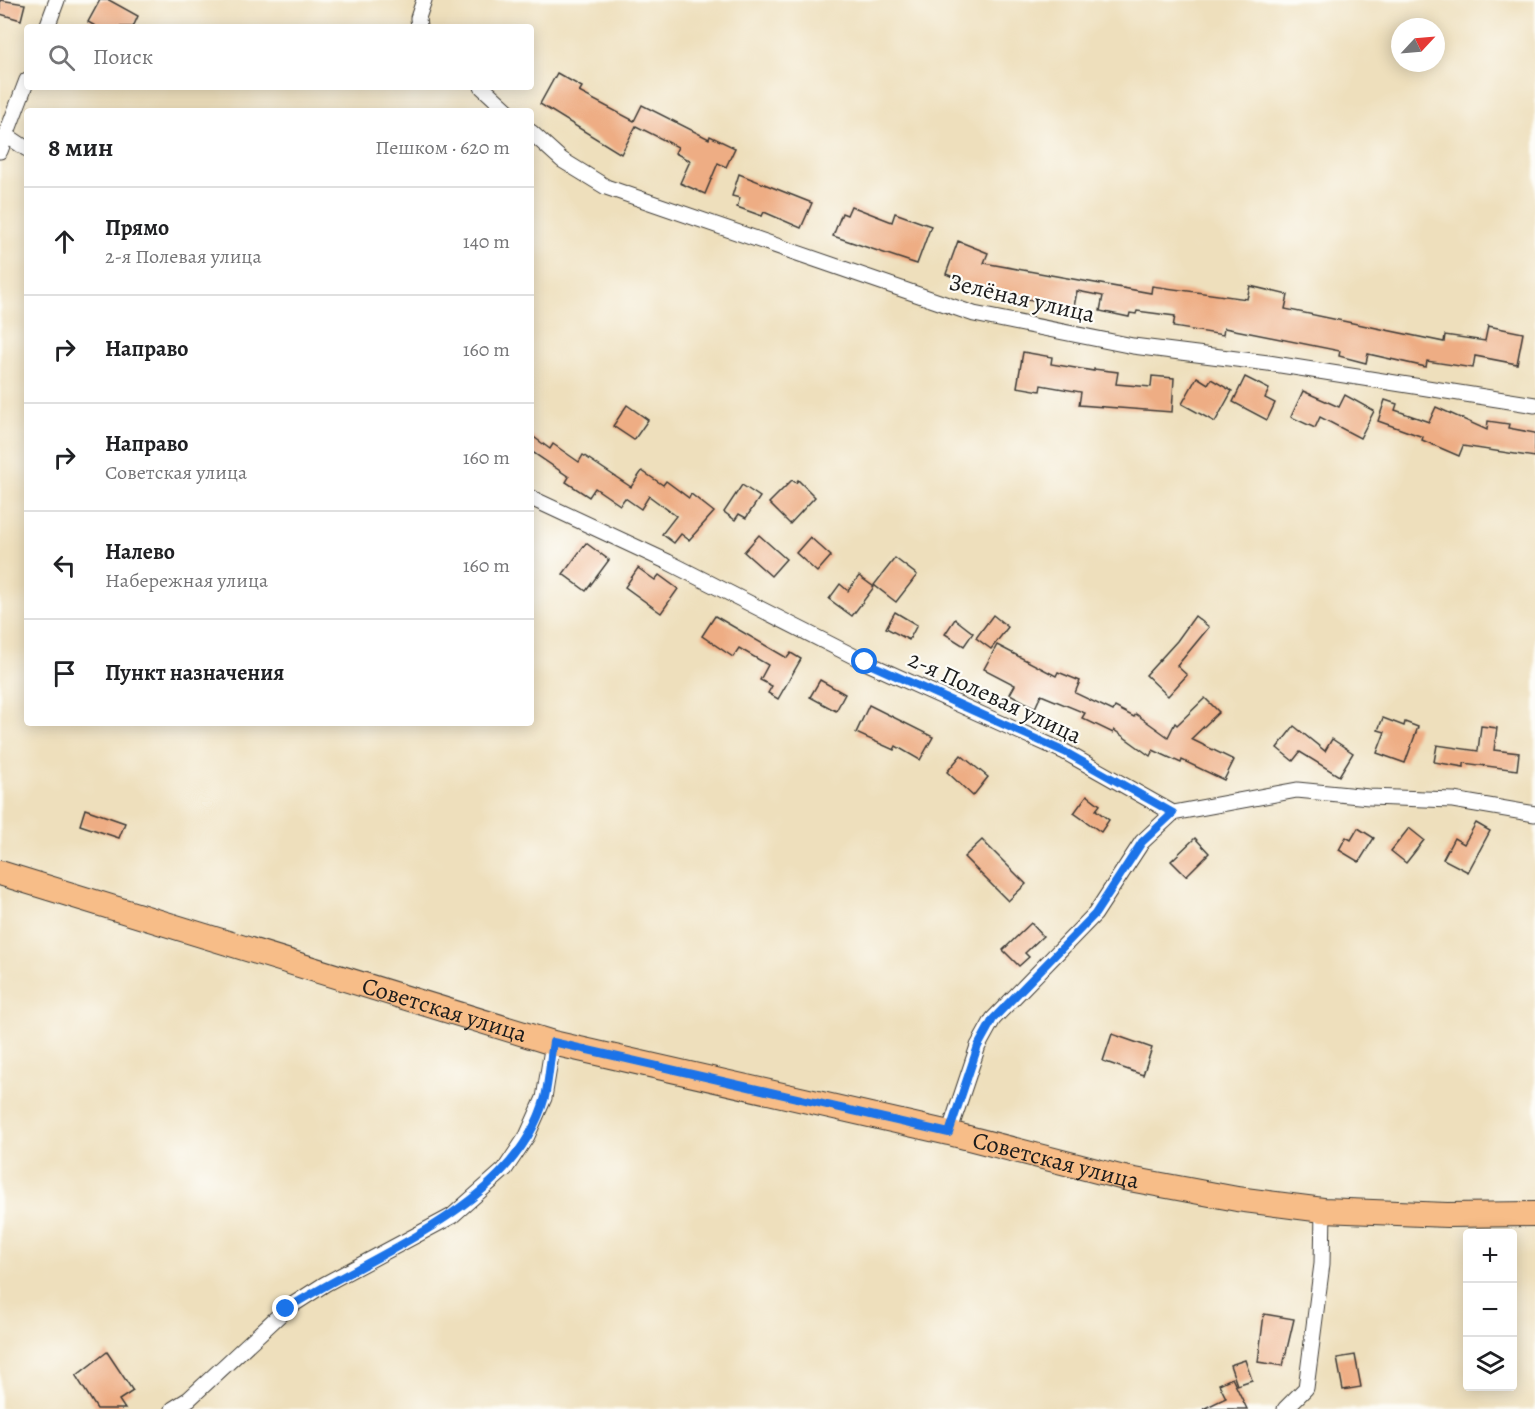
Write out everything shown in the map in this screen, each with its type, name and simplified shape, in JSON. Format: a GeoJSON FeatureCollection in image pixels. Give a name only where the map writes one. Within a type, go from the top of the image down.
{"type":"FeatureCollection","features":[{"type":"Feature","properties":{"kind":"main road","name":"Советская улица"},"geometry":{"type":"LineString","coordinates":[[0,873],[553,1042],[949,1133],[1124,1178],[1237,1199],[1323,1210],[1447,1215],[1535,1214]]}},
{"type":"Feature","properties":{"kind":"street"},"geometry":{"type":"LineString","coordinates":[[48,24],[57,0]]}},
{"type":"Feature","properties":{"kind":"street"},"geometry":{"type":"LineString","coordinates":[[419,24],[418,18],[424,0]]}},
{"type":"Feature","properties":{"kind":"street"},"geometry":{"type":"LineString","coordinates":[[0,151],[24,88]]}},
{"type":"Feature","properties":{"kind":"street"},"geometry":{"type":"LineString","coordinates":[[485,90],[505,108]]}},
{"type":"Feature","properties":{"kind":"street"},"geometry":{"type":"LineString","coordinates":[[6,135],[24,146]]}},
{"type":"Feature","properties":{"kind":"street","name":"Зелёная улица"},"geometry":{"type":"LineString","coordinates":[[534,135],[562,160],[606,187],[974,314],[1133,346],[1268,363],[1535,405]]}},
{"type":"Feature","properties":{"kind":"street","name":"2-я Полевая улица"},"geometry":{"type":"LineString","coordinates":[[534,499],[668,562],[865,662],[1065,752],[1173,813]]}},
{"type":"Feature","properties":{"kind":"street"},"geometry":{"type":"LineString","coordinates":[[949,1133],[978,1046],[993,1019],[1095,914],[1142,842],[1173,813],[1296,790],[1369,798],[1453,800],[1535,814]]}},
{"type":"Feature","properties":{"kind":"street"},"geometry":{"type":"LineString","coordinates":[[173,1409],[189,1400],[286,1309],[325,1284],[452,1216],[505,1169],[527,1136],[544,1098],[553,1042]]}},
{"type":"Feature","properties":{"kind":"street"},"geometry":{"type":"LineString","coordinates":[[1285,1409],[1306,1388],[1322,1264],[1323,1210]]}},
{"type":"Feature","properties":{"kind":"building"},"geometry":{"type":"Polygon","coordinates":[[[0,0],[25,4],[21,20],[0,14],[0,0]]]}},
{"type":"Feature","properties":{"kind":"building"},"geometry":{"type":"Polygon","coordinates":[[[100,0],[109,0],[138,16],[134,24],[92,24],[88,22],[100,0]]]}},
{"type":"Feature","properties":{"kind":"building"},"geometry":{"type":"Polygon","coordinates":[[[557,73],[582,87],[579,92],[634,121],[642,105],[709,139],[710,136],[735,148],[726,167],[718,163],[705,194],[680,183],[690,161],[675,153],[678,147],[636,126],[621,154],[540,104],[557,73]]]}},
{"type":"Feature","properties":{"kind":"building"},"geometry":{"type":"Polygon","coordinates":[[[739,174],[812,203],[801,228],[764,212],[762,216],[737,207],[740,198],[732,196],[739,174]]]}},
{"type":"Feature","properties":{"kind":"building"},"geometry":{"type":"Polygon","coordinates":[[[851,206],[892,222],[895,213],[931,226],[917,264],[833,236],[842,213],[847,215],[851,206]]]}},
{"type":"Feature","properties":{"kind":"building"},"geometry":{"type":"Polygon","coordinates":[[[958,241],[988,253],[984,263],[1151,293],[1152,286],[1247,299],[1250,286],[1288,295],[1285,309],[1444,342],[1445,335],[1485,341],[1488,326],[1523,333],[1517,364],[1475,356],[1473,368],[1427,361],[1426,367],[1368,354],[1366,363],[1339,356],[1340,351],[1224,328],[1223,335],[1173,327],[1175,316],[1137,311],[1136,314],[1130,313],[1129,317],[1100,311],[1103,296],[1077,291],[1074,307],[992,293],[946,274],[958,241]]]}},
{"type":"Feature","properties":{"kind":"building"},"geometry":{"type":"Polygon","coordinates":[[[1023,352],[1052,357],[1051,364],[1094,371],[1094,369],[1118,372],[1116,384],[1151,387],[1152,376],[1174,378],[1172,412],[1079,405],[1081,392],[1041,385],[1040,391],[1017,387],[1023,352]]]}},
{"type":"Feature","properties":{"kind":"building"},"geometry":{"type":"Polygon","coordinates":[[[1197,377],[1208,384],[1211,379],[1232,391],[1215,422],[1182,404],[1197,377]]]}},
{"type":"Feature","properties":{"kind":"building"},"geometry":{"type":"Polygon","coordinates":[[[1245,377],[1269,389],[1265,398],[1275,403],[1267,420],[1233,402],[1245,377]]]}},
{"type":"Feature","properties":{"kind":"building"},"geometry":{"type":"Polygon","coordinates":[[[1303,391],[1339,407],[1345,395],[1374,411],[1360,438],[1320,417],[1315,428],[1291,417],[1303,391]]]}},
{"type":"Feature","properties":{"kind":"building"},"geometry":{"type":"Polygon","coordinates":[[[1385,400],[1397,404],[1395,410],[1429,422],[1436,407],[1487,430],[1488,421],[1509,424],[1508,428],[1535,433],[1535,457],[1463,446],[1459,456],[1422,440],[1423,437],[1378,421],[1385,400]]]}},
{"type":"Feature","properties":{"kind":"building"},"geometry":{"type":"Polygon","coordinates":[[[627,405],[648,420],[634,440],[613,426],[627,405]]]}},
{"type":"Feature","properties":{"kind":"building"},"geometry":{"type":"Polygon","coordinates":[[[534,437],[550,449],[553,444],[579,462],[583,455],[631,487],[642,471],[663,485],[666,481],[689,498],[691,494],[714,512],[689,540],[681,534],[674,543],[662,534],[676,516],[649,496],[641,509],[625,498],[620,505],[595,488],[589,497],[566,482],[569,477],[534,453],[534,437]]]}},
{"type":"Feature","properties":{"kind":"building"},"geometry":{"type":"Polygon","coordinates":[[[792,480],[796,483],[798,480],[815,497],[790,524],[769,503],[792,480]]]}},
{"type":"Feature","properties":{"kind":"building"},"geometry":{"type":"Polygon","coordinates":[[[742,485],[760,497],[746,518],[739,514],[735,520],[724,512],[742,485]]]}},
{"type":"Feature","properties":{"kind":"building"},"geometry":{"type":"Polygon","coordinates":[[[759,535],[786,559],[771,576],[744,552],[759,535]]]}},
{"type":"Feature","properties":{"kind":"building"},"geometry":{"type":"Polygon","coordinates":[[[810,537],[831,556],[817,572],[796,553],[810,537]]]}},
{"type":"Feature","properties":{"kind":"building"},"geometry":{"type":"Polygon","coordinates":[[[586,543],[609,560],[586,591],[563,574],[586,543]]]}},
{"type":"Feature","properties":{"kind":"building"},"geometry":{"type":"Polygon","coordinates":[[[895,558],[917,575],[896,602],[874,585],[895,558]]]}},
{"type":"Feature","properties":{"kind":"building"},"geometry":{"type":"Polygon","coordinates":[[[638,568],[655,580],[659,575],[678,589],[661,613],[625,587],[638,568]]]}},
{"type":"Feature","properties":{"kind":"building"},"geometry":{"type":"Polygon","coordinates":[[[859,576],[874,587],[852,616],[829,599],[840,584],[848,591],[859,576]]]}},
{"type":"Feature","properties":{"kind":"building"},"geometry":{"type":"Polygon","coordinates":[[[895,612],[917,625],[909,640],[886,628],[895,612]]]}},
{"type":"Feature","properties":{"kind":"building"},"geometry":{"type":"Polygon","coordinates":[[[993,615],[1008,627],[991,649],[976,638],[993,615]]]}},
{"type":"Feature","properties":{"kind":"building"},"geometry":{"type":"Polygon","coordinates":[[[715,616],[787,658],[791,653],[801,659],[778,699],[768,693],[772,686],[760,680],[768,665],[739,648],[733,657],[702,636],[715,616]]]}},
{"type":"Feature","properties":{"kind":"building"},"geometry":{"type":"Polygon","coordinates":[[[1195,616],[1209,627],[1177,666],[1187,675],[1168,696],[1146,675],[1177,641],[1195,616]]]}},
{"type":"Feature","properties":{"kind":"building"},"geometry":{"type":"Polygon","coordinates":[[[955,619],[973,633],[964,646],[945,634],[955,619]]]}},
{"type":"Feature","properties":{"kind":"building"},"geometry":{"type":"Polygon","coordinates":[[[997,645],[1056,676],[1058,672],[1080,681],[1075,693],[1113,711],[1115,707],[1134,717],[1136,714],[1168,737],[1175,723],[1177,725],[1205,698],[1219,712],[1191,739],[1234,760],[1224,780],[1182,760],[1181,763],[1153,750],[1150,756],[1114,730],[1113,733],[1082,718],[1085,713],[1041,695],[1035,708],[1010,694],[1015,685],[984,669],[997,645]]]}},
{"type":"Feature","properties":{"kind":"building"},"geometry":{"type":"Polygon","coordinates":[[[820,680],[845,694],[836,711],[810,697],[820,680]]]}},
{"type":"Feature","properties":{"kind":"building"},"geometry":{"type":"Polygon","coordinates":[[[869,705],[933,737],[920,760],[896,746],[894,750],[856,733],[869,705]]]}},
{"type":"Feature","properties":{"kind":"building"},"geometry":{"type":"Polygon","coordinates":[[[1383,718],[1404,726],[1405,722],[1418,727],[1405,763],[1377,753],[1385,732],[1378,730],[1383,718]]]}},
{"type":"Feature","properties":{"kind":"building"},"geometry":{"type":"Polygon","coordinates":[[[1294,726],[1325,751],[1332,739],[1353,753],[1339,776],[1300,752],[1293,761],[1277,748],[1294,726]]]}},
{"type":"Feature","properties":{"kind":"building"},"geometry":{"type":"Polygon","coordinates":[[[1481,726],[1497,728],[1494,750],[1519,753],[1517,770],[1464,763],[1464,767],[1434,762],[1437,745],[1478,751],[1481,726]]]}},
{"type":"Feature","properties":{"kind":"building"},"geometry":{"type":"Polygon","coordinates":[[[961,755],[988,777],[973,796],[947,772],[961,755]]]}},
{"type":"Feature","properties":{"kind":"building"},"geometry":{"type":"Polygon","coordinates":[[[1087,795],[1100,805],[1096,810],[1109,820],[1101,832],[1074,813],[1087,795]]]}},
{"type":"Feature","properties":{"kind":"building"},"geometry":{"type":"Polygon","coordinates":[[[85,809],[125,823],[119,838],[80,825],[85,809]]]}},
{"type":"Feature","properties":{"kind":"building"},"geometry":{"type":"Polygon","coordinates":[[[1476,823],[1490,831],[1468,872],[1443,859],[1454,838],[1464,844],[1476,823]]]}},
{"type":"Feature","properties":{"kind":"building"},"geometry":{"type":"Polygon","coordinates":[[[1358,828],[1374,838],[1359,862],[1339,850],[1346,837],[1351,840],[1358,828]]]}},
{"type":"Feature","properties":{"kind":"building"},"geometry":{"type":"Polygon","coordinates":[[[1409,828],[1424,840],[1406,863],[1391,851],[1409,828]]]}},
{"type":"Feature","properties":{"kind":"building"},"geometry":{"type":"Polygon","coordinates":[[[1195,838],[1209,853],[1186,876],[1171,861],[1195,838]]]}},
{"type":"Feature","properties":{"kind":"building"},"geometry":{"type":"Polygon","coordinates":[[[982,840],[1026,884],[1008,901],[964,857],[982,840]]]}},
{"type":"Feature","properties":{"kind":"building"},"geometry":{"type":"Polygon","coordinates":[[[1031,923],[1043,936],[1025,953],[1029,957],[1019,966],[1003,950],[1031,923]]]}},
{"type":"Feature","properties":{"kind":"building"},"geometry":{"type":"Polygon","coordinates":[[[1112,1034],[1152,1048],[1143,1075],[1103,1061],[1112,1034]]]}},
{"type":"Feature","properties":{"kind":"building"},"geometry":{"type":"Polygon","coordinates":[[[1264,1314],[1294,1319],[1283,1366],[1258,1362],[1264,1314]]]}},
{"type":"Feature","properties":{"kind":"building"},"geometry":{"type":"Polygon","coordinates":[[[107,1352],[133,1391],[119,1400],[125,1409],[97,1409],[76,1376],[107,1352]]]}},
{"type":"Feature","properties":{"kind":"building"},"geometry":{"type":"Polygon","coordinates":[[[1355,1355],[1361,1387],[1343,1390],[1337,1358],[1355,1355]]]}},
{"type":"Feature","properties":{"kind":"building"},"geometry":{"type":"Polygon","coordinates":[[[1245,1360],[1252,1380],[1237,1385],[1230,1365],[1245,1360]]]}},
{"type":"Feature","properties":{"kind":"building"},"geometry":{"type":"Polygon","coordinates":[[[1232,1378],[1247,1409],[1203,1409],[1226,1398],[1219,1384],[1232,1378]]]}},
{"type":"Feature","properties":{"kind":"route"},"geometry":{"type":"LineString","coordinates":[[286,1309],[325,1284],[452,1216],[505,1169],[527,1136],[544,1098],[553,1042],[949,1133],[978,1046],[993,1019],[1095,914],[1142,842],[1173,813],[1065,752],[865,662]]}}]}
